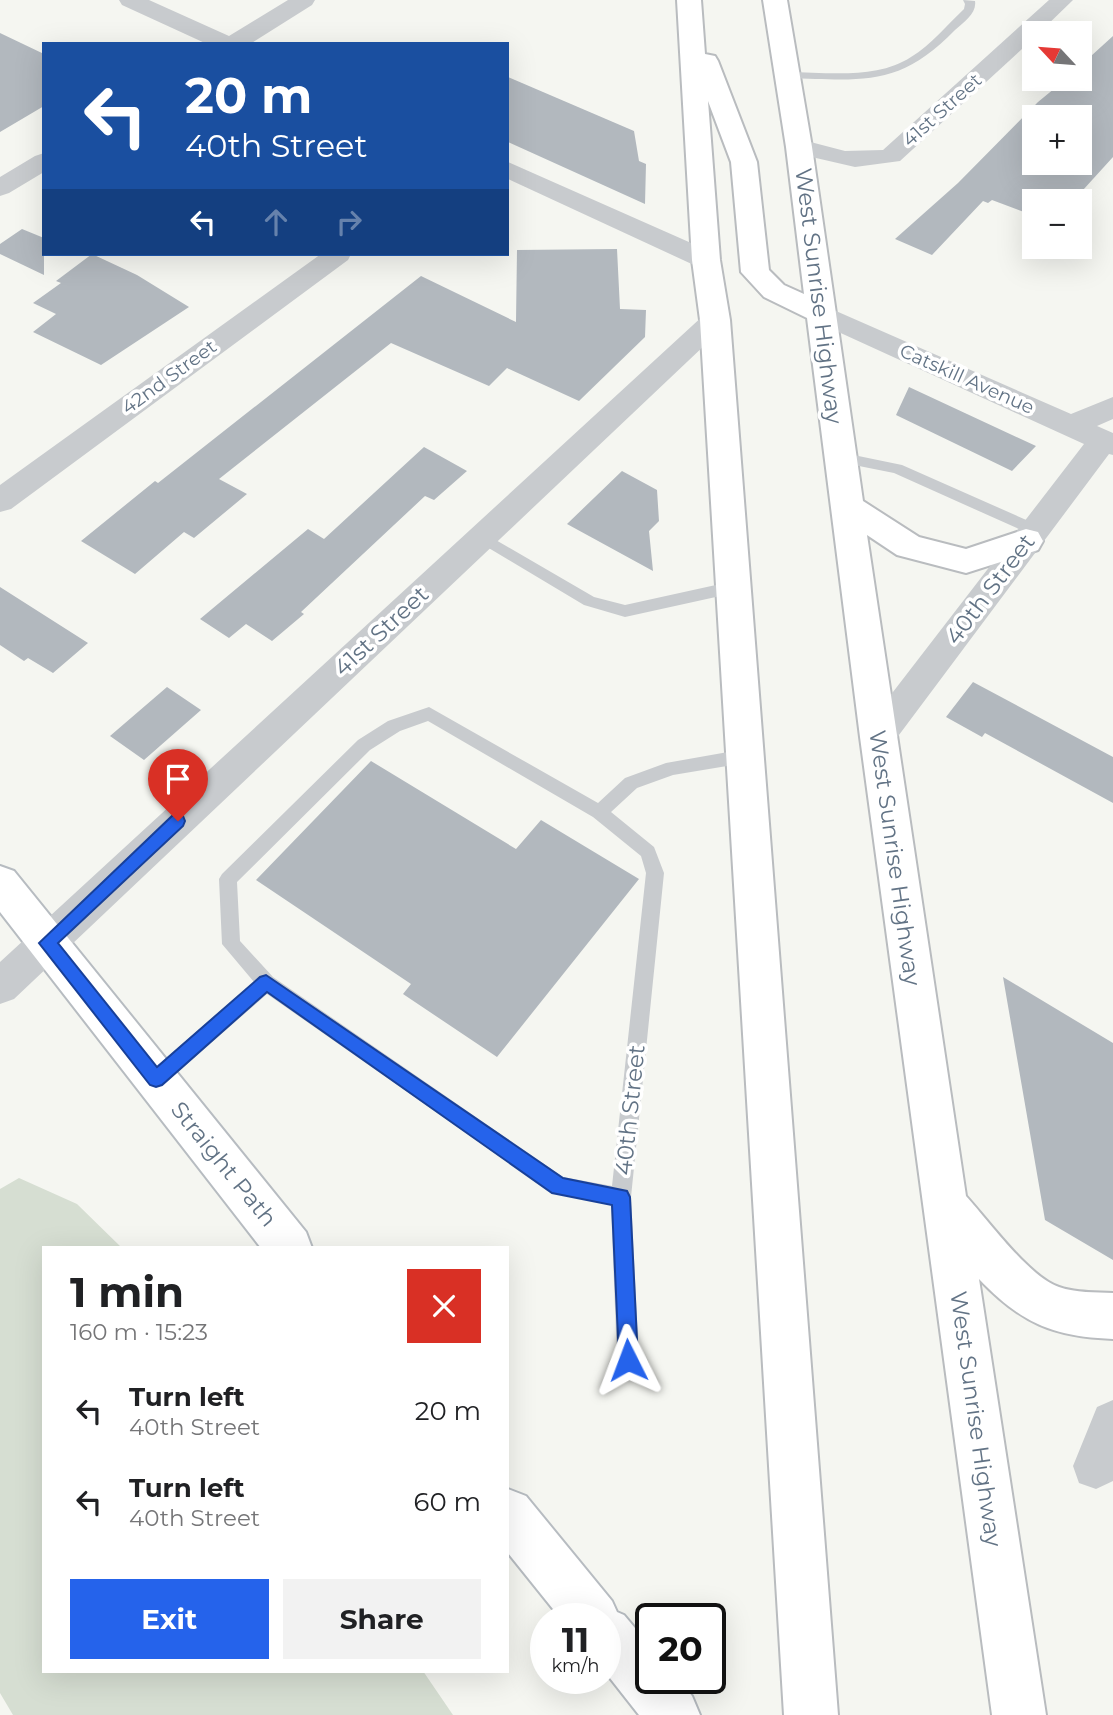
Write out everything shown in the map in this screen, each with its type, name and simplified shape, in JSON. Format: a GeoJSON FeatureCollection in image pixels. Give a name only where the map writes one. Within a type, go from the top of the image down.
{"type":"FeatureCollection","features":[{"type":"Feature","properties":{"kind":"main road","name":"West Sunrise Highway"},"geometry":{"type":"LineString","coordinates":[[775,0],[799,146],[878,737],[1018,1715]]}},
{"type":"Feature","properties":{"kind":"main road"},"geometry":{"type":"LineString","coordinates":[[691,12],[706,260],[715,320],[734,587],[811,1715]]}},
{"type":"Feature","properties":{"kind":"main road"},"geometry":{"type":"LineString","coordinates":[[691,12],[744,162],[755,272],[774,291],[820,313]]}},
{"type":"Feature","properties":{"kind":"main road"},"geometry":{"type":"LineString","coordinates":[[846,506],[909,546],[966,561],[1030,536]]}},
{"type":"Feature","properties":{"kind":"main road","name":"Straight Path"},"geometry":{"type":"LineString","coordinates":[[0,883],[288,1246]]}},
{"type":"Feature","properties":{"kind":"main road"},"geometry":{"type":"LineString","coordinates":[[945,1205],[1016,1284],[1045,1306],[1076,1315],[1113,1316]]}},
{"type":"Feature","properties":{"kind":"main road"},"geometry":{"type":"LineString","coordinates":[[509,1515],[581,1603]]}},
{"type":"Feature","properties":{"kind":"main road"},"geometry":{"type":"LineString","coordinates":[[621,1651],[673,1715]]}},
{"type":"Feature","properties":{"kind":"street"},"geometry":{"type":"LineString","coordinates":[[130,0],[223,42]]}},
{"type":"Feature","properties":{"kind":"street"},"geometry":{"type":"LineString","coordinates":[[236,42],[304,0]]}},
{"type":"Feature","properties":{"kind":"street","name":"41st Street"},"geometry":{"type":"LineString","coordinates":[[799,146],[853,162],[891,156],[1062,0]]}},
{"type":"Feature","properties":{"kind":"street"},"geometry":{"type":"LineString","coordinates":[[0,188],[42,162]]}},
{"type":"Feature","properties":{"kind":"street"},"geometry":{"type":"LineString","coordinates":[[509,170],[706,260]]}},
{"type":"Feature","properties":{"kind":"street","name":"42nd Street"},"geometry":{"type":"LineString","coordinates":[[0,501],[335,256]]}},
{"type":"Feature","properties":{"kind":"street","name":"Catskill Avenue"},"geometry":{"type":"LineString","coordinates":[[820,313],[1108,443]]}},
{"type":"Feature","properties":{"kind":"street","name":"41st Street"},"geometry":{"type":"LineString","coordinates":[[0,987],[715,320]]}},
{"type":"Feature","properties":{"kind":"street"},"geometry":{"type":"LineString","coordinates":[[1071,426],[1113,407]]}},
{"type":"Feature","properties":{"kind":"street","name":"40th Street"},"geometry":{"type":"LineString","coordinates":[[878,737],[1030,536],[1108,443]]}},
{"type":"Feature","properties":{"kind":"street"},"geometry":{"type":"LineString","coordinates":[[1096,1466],[1113,1423]]}},
{"type":"Feature","properties":{"kind":"lane"},"geometry":{"type":"LineString","coordinates":[[787,75],[865,74],[900,68],[914,61],[969,10],[971,3],[968,0]]}},
{"type":"Feature","properties":{"kind":"lane"},"geometry":{"type":"LineString","coordinates":[[839,457],[897,469],[1030,536]]}},
{"type":"Feature","properties":{"kind":"lane"},"geometry":{"type":"LineString","coordinates":[[482,537],[589,601],[625,611],[734,587]]}},
{"type":"Feature","properties":{"kind":"lane","name":"40th Street"},"geometry":{"type":"LineString","coordinates":[[429,714],[598,812],[648,852],[655,873],[621,1197],[559,1186],[266,982],[231,944],[228,879],[364,745],[394,726],[429,714]]}},
{"type":"Feature","properties":{"kind":"lane"},"geometry":{"type":"LineString","coordinates":[[598,812],[631,783],[672,768],[745,756]]}},
{"type":"Feature","properties":{"kind":"lane"},"geometry":{"type":"LineString","coordinates":[[156,1079],[266,982]]}},
{"type":"Feature","properties":{"kind":"lane"},"geometry":{"type":"LineString","coordinates":[[621,1197],[628,1360]]}},
{"type":"Feature","properties":{"kind":"shaded area"},"geometry":{"type":"Polygon","coordinates":[[[19,1178],[77,1204],[120,1246],[42,1246],[42,1673],[424,1673],[453,1715],[13,1715],[0,1693],[0,1189],[19,1178]]]}},
{"type":"Feature","properties":{"kind":"building"},"geometry":{"type":"Polygon","coordinates":[[[0,33],[42,53],[42,107],[0,132],[0,33]]]}},
{"type":"Feature","properties":{"kind":"building"},"geometry":{"type":"Polygon","coordinates":[[[1113,36],[1113,157],[1084,189],[1022,189],[1022,211],[992,200],[988,203],[983,201],[932,255],[895,239],[958,183],[1022,118],[1022,175],[1092,175],[1092,105],[1035,105],[1051,91],[1092,91],[1092,55],[1113,36]]]}},
{"type":"Feature","properties":{"kind":"building"},"geometry":{"type":"Polygon","coordinates":[[[509,77],[634,131],[639,161],[646,164],[645,204],[509,142],[509,77]]]}},
{"type":"Feature","properties":{"kind":"building"},"geometry":{"type":"Polygon","coordinates":[[[22,229],[42,237],[44,275],[0,254],[0,244],[22,229]]]}},
{"type":"Feature","properties":{"kind":"building"},"geometry":{"type":"Polygon","coordinates":[[[617,249],[620,309],[646,310],[645,337],[579,401],[507,368],[489,386],[391,343],[219,479],[247,494],[194,538],[184,532],[135,574],[81,541],[421,276],[516,322],[517,250],[617,249]]]}},
{"type":"Feature","properties":{"kind":"building"},"geometry":{"type":"Polygon","coordinates":[[[89,256],[96,256],[137,275],[189,307],[101,365],[33,332],[56,314],[33,303],[61,283],[56,281],[89,256]]]}},
{"type":"Feature","properties":{"kind":"building"},"geometry":{"type":"Polygon","coordinates":[[[909,387],[1036,446],[1012,471],[896,415],[909,387]]]}},
{"type":"Feature","properties":{"kind":"building"},"geometry":{"type":"Polygon","coordinates":[[[424,447],[467,471],[434,500],[425,496],[301,612],[304,614],[272,641],[246,624],[229,638],[200,619],[308,529],[324,539],[424,447]]]}},
{"type":"Feature","properties":{"kind":"building"},"geometry":{"type":"Polygon","coordinates":[[[622,471],[657,490],[659,521],[649,531],[653,571],[567,524],[622,471]]]}},
{"type":"Feature","properties":{"kind":"building"},"geometry":{"type":"Polygon","coordinates":[[[0,587],[88,643],[53,673],[28,658],[24,661],[0,645],[0,587]]]}},
{"type":"Feature","properties":{"kind":"building"},"geometry":{"type":"Polygon","coordinates":[[[973,682],[1113,757],[1113,803],[985,733],[982,737],[946,717],[973,682]]]}},
{"type":"Feature","properties":{"kind":"building"},"geometry":{"type":"Polygon","coordinates":[[[167,687],[201,710],[144,760],[110,736],[167,687]]]}},
{"type":"Feature","properties":{"kind":"building"},"geometry":{"type":"Polygon","coordinates":[[[371,761],[516,849],[541,820],[639,879],[497,1057],[403,994],[411,984],[256,880],[371,761]]]}},
{"type":"Feature","properties":{"kind":"building"},"geometry":{"type":"Polygon","coordinates":[[[1003,977],[1113,1043],[1113,1260],[1045,1220],[1003,977]]]}},
{"type":"Feature","properties":{"kind":"route"},"geometry":{"type":"LineString","coordinates":[[178,821],[47,943],[156,1079],[266,982],[559,1186],[621,1197],[628,1360]]}}]}
